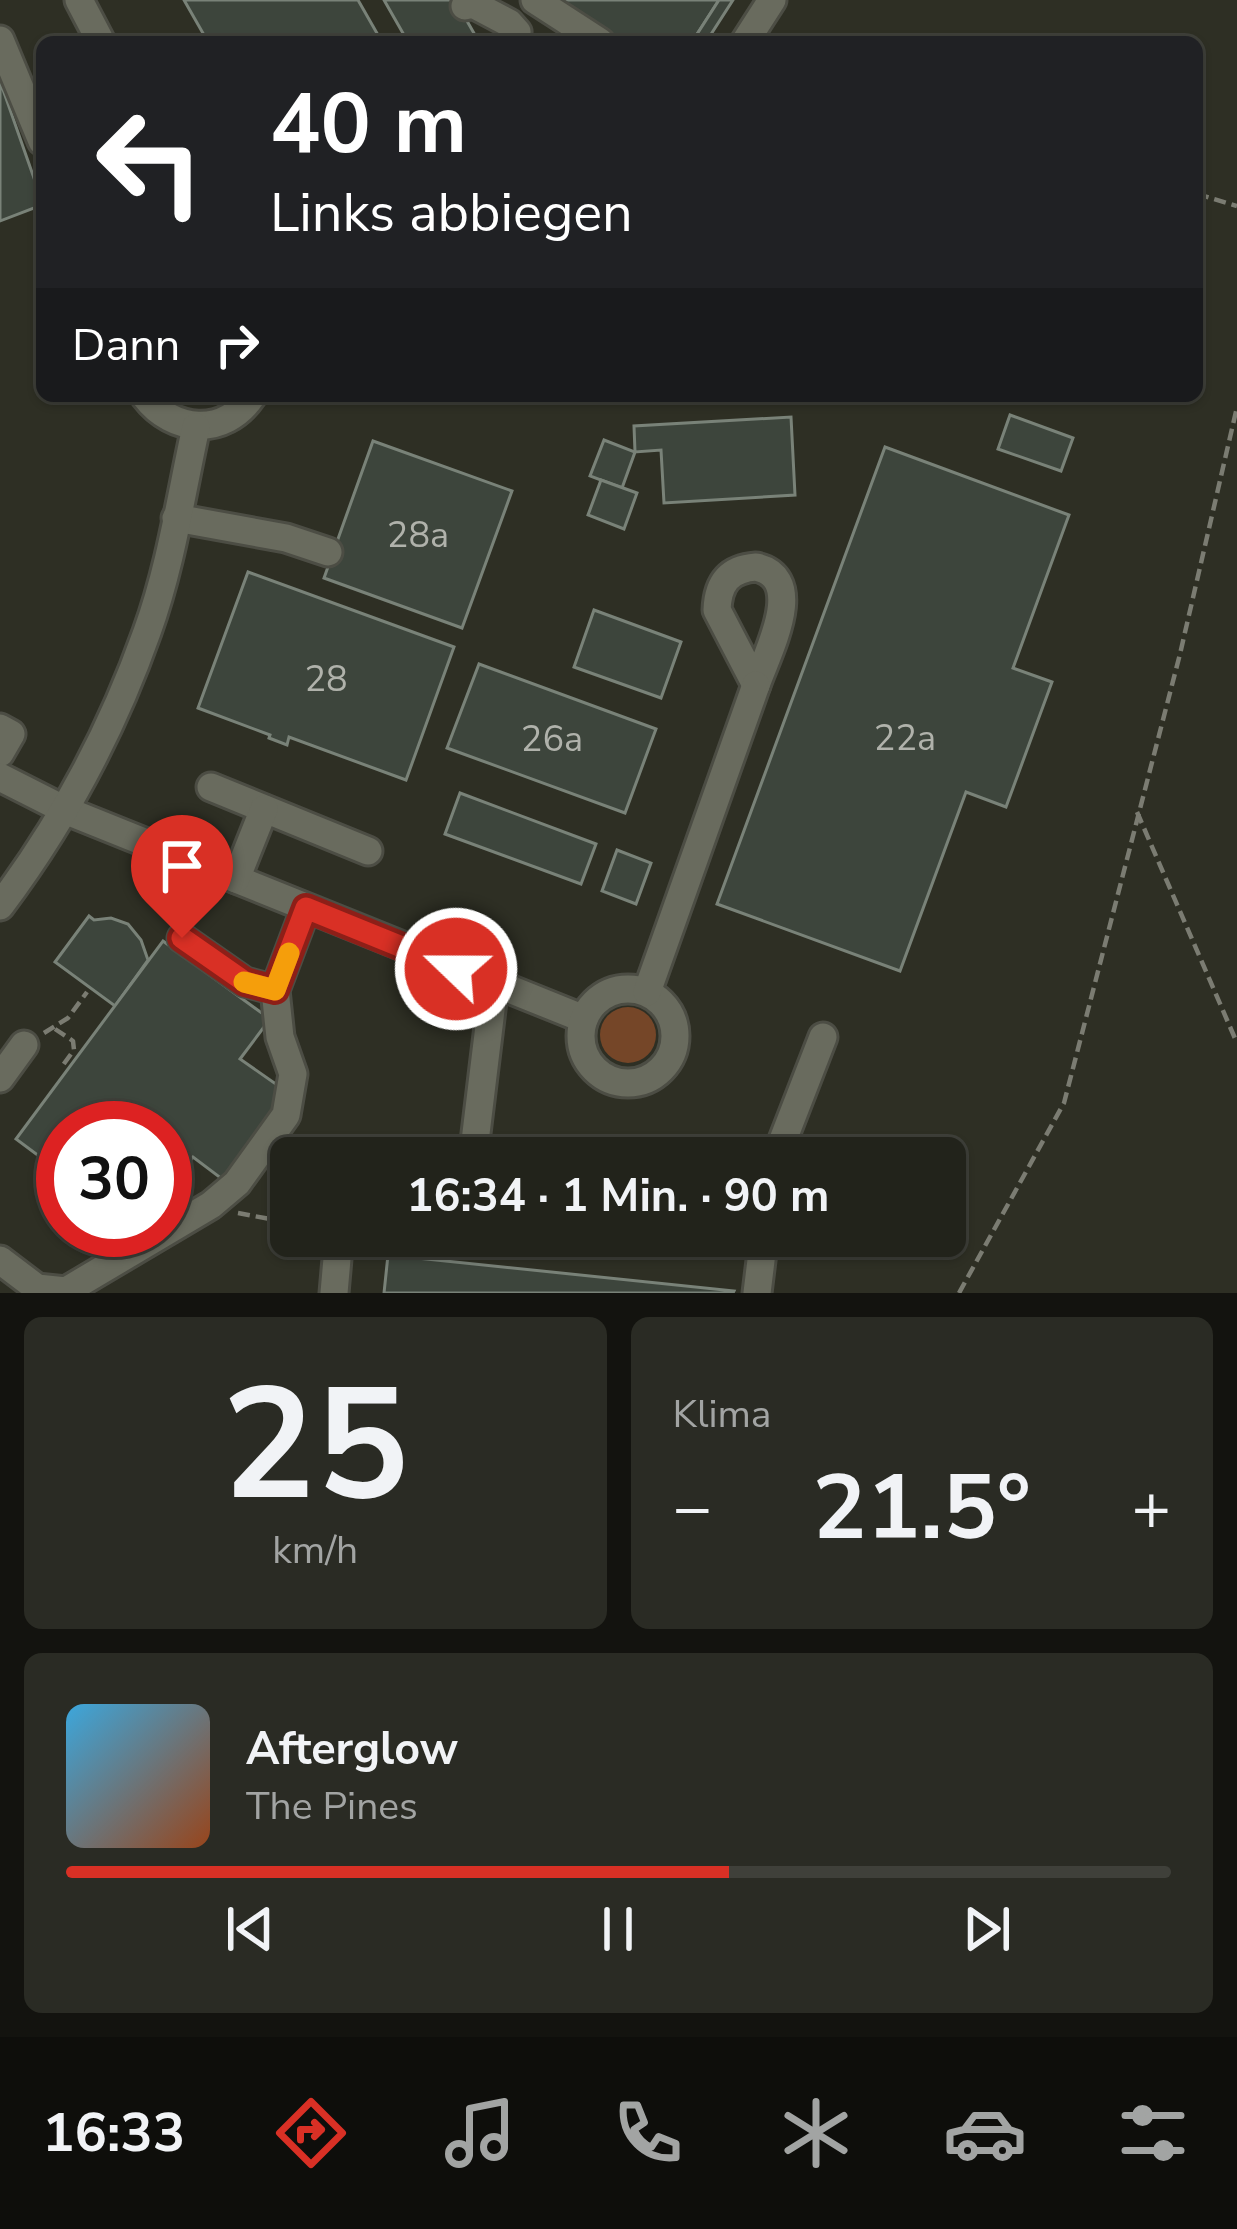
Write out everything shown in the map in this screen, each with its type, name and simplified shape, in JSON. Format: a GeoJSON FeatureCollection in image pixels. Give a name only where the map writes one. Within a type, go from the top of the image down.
{"type":"FeatureCollection","features":[{"type":"Feature","properties":{"kind":"street"},"geometry":{"type":"LineString","coordinates":[[79,0],[98,36]]}},
{"type":"Feature","properties":{"kind":"street"},"geometry":{"type":"LineString","coordinates":[[535,0],[591,36]]}},
{"type":"Feature","properties":{"kind":"street"},"geometry":{"type":"LineString","coordinates":[[749,36],[772,0]]}},
{"type":"Feature","properties":{"kind":"street"},"geometry":{"type":"LineString","coordinates":[[465,6],[473,4],[509,23],[516,36]]}},
{"type":"Feature","properties":{"kind":"street"},"geometry":{"type":"LineString","coordinates":[[0,40],[36,127]]}},
{"type":"Feature","properties":{"kind":"street"},"geometry":{"type":"LineString","coordinates":[[150,402],[159,412],[196,427],[230,418],[246,402]]}},
{"type":"Feature","properties":{"kind":"street"},"geometry":{"type":"LineString","coordinates":[[0,906],[67,812],[148,630],[196,427]]}},
{"type":"Feature","properties":{"kind":"street"},"geometry":{"type":"LineString","coordinates":[[176,518],[286,538],[328,552]]}},
{"type":"Feature","properties":{"kind":"street"},"geometry":{"type":"LineString","coordinates":[[647,992],[756,686]]}},
{"type":"Feature","properties":{"kind":"street"},"geometry":{"type":"LineString","coordinates":[[0,728],[11,734],[0,754]]}},
{"type":"Feature","properties":{"kind":"street"},"geometry":{"type":"LineString","coordinates":[[0,777],[67,812],[584,1019]]}},
{"type":"Feature","properties":{"kind":"street"},"geometry":{"type":"LineString","coordinates":[[211,788],[368,851]]}},
{"type":"Feature","properties":{"kind":"street"},"geometry":{"type":"LineString","coordinates":[[236,879],[264,809]]}},
{"type":"Feature","properties":{"kind":"street"},"geometry":{"type":"LineString","coordinates":[[0,1260],[38,1288],[66,1291],[212,1205],[237,1183],[286,1115],[293,1074],[280,1037],[275,990],[306,908]]}},
{"type":"Feature","properties":{"kind":"street"},"geometry":{"type":"LineString","coordinates":[[182,938],[245,982],[275,990]]}},
{"type":"Feature","properties":{"kind":"street"},"geometry":{"type":"LineString","coordinates":[[476,1137],[494,985]]}},
{"type":"Feature","properties":{"kind":"street"},"geometry":{"type":"LineString","coordinates":[[632,988],[647,992],[670,1013],[675,1044],[660,1071],[646,1080],[616,1082],[601,1075],[583,1050],[584,1019],[603,995],[632,988]]}},
{"type":"Feature","properties":{"kind":"street"},"geometry":{"type":"LineString","coordinates":[[784,1137],[823,1037]]}},
{"type":"Feature","properties":{"kind":"street"},"geometry":{"type":"LineString","coordinates":[[0,1078],[24,1045]]}},
{"type":"Feature","properties":{"kind":"street"},"geometry":{"type":"LineString","coordinates":[[334,1293],[337,1257]]}},
{"type":"Feature","properties":{"kind":"street"},"geometry":{"type":"LineString","coordinates":[[758,1293],[762,1257]]}},
{"type":"Feature","properties":{"kind":"path"},"geometry":{"type":"LineString","coordinates":[[1203,196],[1237,206]]}},
{"type":"Feature","properties":{"kind":"path"},"geometry":{"type":"LineString","coordinates":[[959,1293],[1064,1103],[1180,654],[1237,407]]}},
{"type":"Feature","properties":{"kind":"path"},"geometry":{"type":"LineString","coordinates":[[1137,811],[1237,1043]]}},
{"type":"Feature","properties":{"kind":"path"},"geometry":{"type":"LineString","coordinates":[[24,1045],[55,1029],[87,992]]}},
{"type":"Feature","properties":{"kind":"path"},"geometry":{"type":"LineString","coordinates":[[55,1029],[73,1041],[66,1067]]}},
{"type":"Feature","properties":{"kind":"path"},"geometry":{"type":"LineString","coordinates":[[212,1205],[270,1218]]}},
{"type":"Feature","properties":{"kind":"shaded area"},"geometry":{"type":"Polygon","coordinates":[[[628,1007],[648,1015],[656,1035],[648,1055],[628,1063],[608,1055],[600,1035],[608,1015],[628,1007]]]}},
{"type":"Feature","properties":{"kind":"building"},"geometry":{"type":"Polygon","coordinates":[[[184,0],[358,0],[379,36],[205,36],[184,0]]]}},
{"type":"Feature","properties":{"kind":"building"},"geometry":{"type":"Polygon","coordinates":[[[384,0],[455,0],[476,36],[405,36],[384,0]]]}},
{"type":"Feature","properties":{"kind":"building"},"geometry":{"type":"Polygon","coordinates":[[[550,0],[719,0],[696,36],[605,36],[550,0]]]}},
{"type":"Feature","properties":{"kind":"building"},"geometry":{"type":"Polygon","coordinates":[[[719,0],[733,0],[710,36],[696,36],[719,0]]]}},
{"type":"Feature","properties":{"kind":"building"},"geometry":{"type":"Polygon","coordinates":[[[0,81],[36,184],[36,207],[0,221],[0,81]]]}},
{"type":"Feature","properties":{"kind":"building"},"geometry":{"type":"Polygon","coordinates":[[[1010,415],[1073,438],[1061,471],[998,449],[1010,415]]]}},
{"type":"Feature","properties":{"kind":"building"},"geometry":{"type":"Polygon","coordinates":[[[791,417],[795,495],[664,503],[661,450],[635,452],[634,426],[791,417]]]}},
{"type":"Feature","properties":{"kind":"building"},"geometry":{"type":"Polygon","coordinates":[[[604,440],[635,452],[622,488],[590,476],[604,440]]]}},
{"type":"Feature","properties":{"kind":"building"},"geometry":{"type":"Polygon","coordinates":[[[373,441],[512,491],[462,628],[324,578],[373,441]]]}},
{"type":"Feature","properties":{"kind":"building"},"geometry":{"type":"Polygon","coordinates":[[[885,447],[1069,515],[1013,668],[1052,682],[1006,807],[966,792],[900,971],[717,904],[885,447]]]}},
{"type":"Feature","properties":{"kind":"building"},"geometry":{"type":"Polygon","coordinates":[[[601,480],[637,493],[624,529],[588,515],[601,480]]]}},
{"type":"Feature","properties":{"kind":"building"},"geometry":{"type":"Polygon","coordinates":[[[248,572],[454,647],[406,780],[289,737],[287,745],[198,708],[248,572]]]}},
{"type":"Feature","properties":{"kind":"building"},"geometry":{"type":"Polygon","coordinates":[[[594,610],[681,642],[661,698],[574,667],[594,610]]]}},
{"type":"Feature","properties":{"kind":"building"},"geometry":{"type":"Polygon","coordinates":[[[479,664],[656,729],[625,813],[447,748],[479,664]]]}},
{"type":"Feature","properties":{"kind":"building"},"geometry":{"type":"Polygon","coordinates":[[[460,793],[596,844],[581,884],[445,834],[460,793]]]}},
{"type":"Feature","properties":{"kind":"building"},"geometry":{"type":"Polygon","coordinates":[[[617,850],[651,863],[636,904],[602,891],[617,850]]]}},
{"type":"Feature","properties":{"kind":"building"},"geometry":{"type":"Polygon","coordinates":[[[89,916],[128,924],[148,960],[115,1006],[55,962],[89,916]]]}},
{"type":"Feature","properties":{"kind":"building"},"geometry":{"type":"Polygon","coordinates":[[[163,941],[270,1019],[240,1059],[283,1089],[268,1126],[226,1182],[192,1158],[192,1101],[44,1101],[163,941]]]}},
{"type":"Feature","properties":{"kind":"building"},"geometry":{"type":"Polygon","coordinates":[[[36,1112],[36,1154],[16,1139],[36,1112]]]}},
{"type":"Feature","properties":{"kind":"building"},"geometry":{"type":"Polygon","coordinates":[[[388,1257],[734,1291],[733,1293],[384,1293],[388,1257]]]}},
{"type":"Feature","properties":{"kind":"slow traffic"},"geometry":{"type":"LineString","coordinates":[[244,982],[275,990],[289,953]]}},
{"type":"Feature","properties":{"kind":"route"},"geometry":{"type":"LineString","coordinates":[[182,938],[245,982],[275,990],[306,908],[456,969]]}}]}
